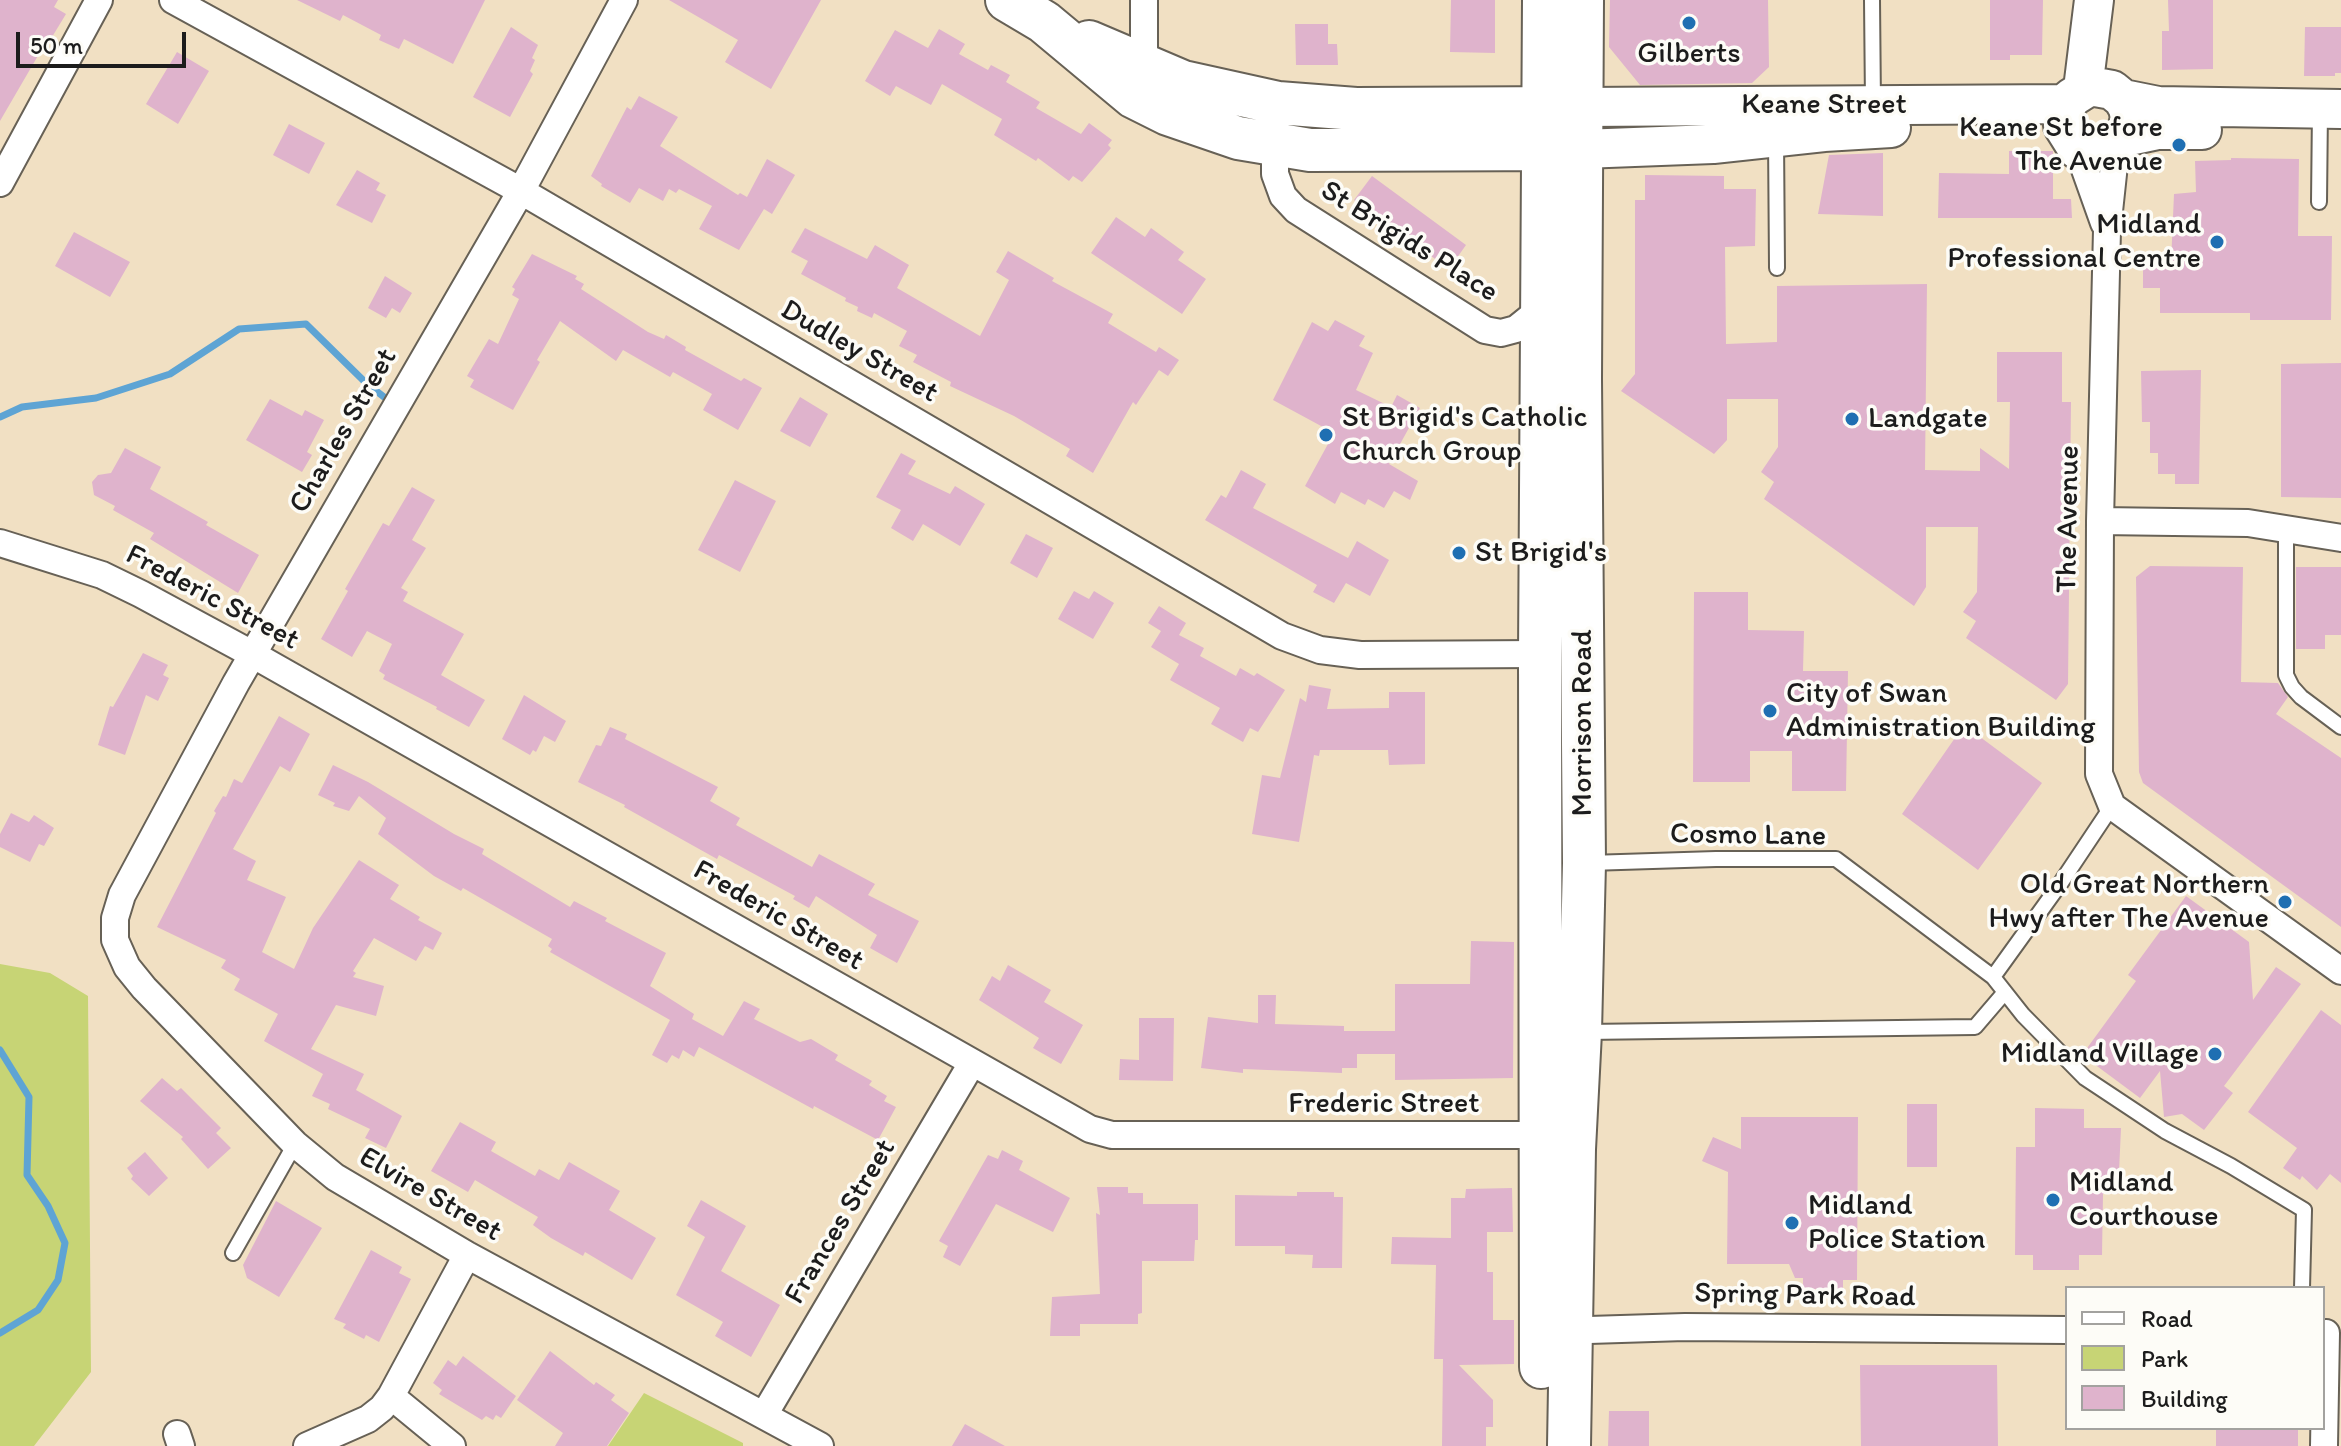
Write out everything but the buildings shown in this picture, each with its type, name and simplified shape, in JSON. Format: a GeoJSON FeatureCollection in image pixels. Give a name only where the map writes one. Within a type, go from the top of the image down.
{"type":"FeatureCollection","features":[{"type":"Feature","properties":{"kind":"main road"},"geometry":{"type":"LineString","coordinates":[[1007,0],[1139,81],[1168,114],[1238,138],[1310,150],[1562,149]]}},
{"type":"Feature","properties":{"kind":"main road","name":"Morrison Road"},"geometry":{"type":"LineString","coordinates":[[1544,0],[1562,108],[1562,149],[1580,379],[1562,863],[1557,1135],[1556,1331],[1569,1446]]}},
{"type":"Feature","properties":{"kind":"main road","name":"Morrison Road"},"geometry":{"type":"LineString","coordinates":[[1562,108],[1582,0]]}},
{"type":"Feature","properties":{"kind":"main road"},"geometry":{"type":"LineString","coordinates":[[1139,81],[1183,82],[1278,103],[1356,109],[1562,108]]}},
{"type":"Feature","properties":{"kind":"main road","name":"Morrison Road"},"geometry":{"type":"LineString","coordinates":[[1557,1135],[1580,1032],[1540,654],[1542,308],[1562,149]]}},
{"type":"Feature","properties":{"kind":"main road","name":"Morrison Road"},"geometry":{"type":"LineString","coordinates":[[1541,1446],[1556,1331]]}},
{"type":"Feature","properties":{"kind":"street"},"geometry":{"type":"LineString","coordinates":[[0,183],[99,0]]}},
{"type":"Feature","properties":{"kind":"street","name":"Dudley Street"},"geometry":{"type":"LineString","coordinates":[[173,0],[521,191],[1282,636],[1320,650],[1360,655],[1540,654]]}},
{"type":"Feature","properties":{"kind":"street","name":"Charles Street"},"geometry":{"type":"LineString","coordinates":[[122,895],[252,654],[521,191],[624,0]]}},
{"type":"Feature","properties":{"kind":"street"},"geometry":{"type":"LineString","coordinates":[[1139,81],[1144,0]]}},
{"type":"Feature","properties":{"kind":"street"},"geometry":{"type":"LineString","coordinates":[[2094,4],[2089,111],[2130,118],[2121,142]]}},
{"type":"Feature","properties":{"kind":"street","name":"St Brigids Place"},"geometry":{"type":"LineString","coordinates":[[1278,103],[1275,174],[1283,196],[1296,210],[1485,330],[1501,333],[1516,329],[1542,308]]}},
{"type":"Feature","properties":{"kind":"street","name":"Keane Street"},"geometry":{"type":"LineString","coordinates":[[1562,108],[1776,121],[2043,106],[2089,111],[2158,106],[2330,120]]}},
{"type":"Feature","properties":{"kind":"street","name":"The Avenue"},"geometry":{"type":"LineString","coordinates":[[2089,111],[2107,230]]}},
{"type":"Feature","properties":{"kind":"street"},"geometry":{"type":"LineString","coordinates":[[2121,142],[2158,130],[2330,120]]}},
{"type":"Feature","properties":{"kind":"street","name":"Keane Street"},"geometry":{"type":"LineString","coordinates":[[1562,149],[1713,144],[1776,121]]}},
{"type":"Feature","properties":{"kind":"street","name":"The Avenue"},"geometry":{"type":"LineString","coordinates":[[2112,806],[2099,774],[2100,521],[2107,230],[2121,142]]}},
{"type":"Feature","properties":{"kind":"street"},"geometry":{"type":"LineString","coordinates":[[2100,521],[2248,523],[2341,538]]}},
{"type":"Feature","properties":{"kind":"street","name":"Frederic Street"},"geometry":{"type":"LineString","coordinates":[[0,543],[102,575],[252,654],[1090,1129],[1112,1135],[1557,1135]]}},
{"type":"Feature","properties":{"kind":"street"},"geometry":{"type":"LineString","coordinates":[[2112,806],[2341,971]]}},
{"type":"Feature","properties":{"kind":"street","name":"Elvire Street"},"geometry":{"type":"LineString","coordinates":[[122,895],[115,918],[115,940],[127,967],[295,1144],[335,1177],[467,1255],[820,1446]]}},
{"type":"Feature","properties":{"kind":"street","name":"Frances Street"},"geometry":{"type":"LineString","coordinates":[[764,1415],[972,1063]]}},
{"type":"Feature","properties":{"kind":"street"},"geometry":{"type":"LineString","coordinates":[[307,1446],[368,1419],[382,1408],[467,1255]]}},
{"type":"Feature","properties":{"kind":"street","name":"Spring Park Road"},"geometry":{"type":"LineString","coordinates":[[1556,1331],[1685,1327],[2065,1330]]}},
{"type":"Feature","properties":{"kind":"street"},"geometry":{"type":"LineString","coordinates":[[2325,1427],[2330,1333]]}},
{"type":"Feature","properties":{"kind":"street"},"geometry":{"type":"LineString","coordinates":[[391,1396],[452,1446]]}},
{"type":"Feature","properties":{"kind":"lane"},"geometry":{"type":"LineString","coordinates":[[1872,0],[1873,116]]}},
{"type":"Feature","properties":{"kind":"lane"},"geometry":{"type":"LineString","coordinates":[[2319,202],[2330,120]]}},
{"type":"Feature","properties":{"kind":"lane"},"geometry":{"type":"LineString","coordinates":[[1776,121],[1777,268]]}},
{"type":"Feature","properties":{"kind":"lane"},"geometry":{"type":"LineString","coordinates":[[2286,529],[2286,675],[2301,697],[2341,727]]}},
{"type":"Feature","properties":{"kind":"lane"},"geometry":{"type":"LineString","coordinates":[[1993,977],[2112,806]]}},
{"type":"Feature","properties":{"kind":"lane","name":"Cosmo Lane"},"geometry":{"type":"LineString","coordinates":[[1562,863],[1836,859],[1993,977],[2023,1015],[2085,1078],[2165,1131],[2304,1210],[2302,1286]]}},
{"type":"Feature","properties":{"kind":"lane"},"geometry":{"type":"LineString","coordinates":[[1580,1032],[1975,1027],[2005,992]]}},
{"type":"Feature","properties":{"kind":"lane"},"geometry":{"type":"LineString","coordinates":[[233,1253],[295,1144]]}},
{"type":"Feature","properties":{"kind":"green space"},"geometry":{"type":"Polygon","coordinates":[[[0,964],[50,973],[88,996],[91,1372],[34,1446],[0,1446],[0,964]]]}},
{"type":"Feature","properties":{"kind":"green space"},"geometry":{"type":"Polygon","coordinates":[[[644,1393],[743,1443],[743,1446],[608,1446],[644,1393]]]}},
{"type":"Feature","properties":{"kind":"waterway"},"geometry":{"type":"LineString","coordinates":[[0,417],[22,407],[96,398],[170,374],[239,329],[306,324],[384,397]]}},
{"type":"Feature","properties":{"kind":"waterway"},"geometry":{"type":"LineString","coordinates":[[0,1050],[29,1097],[27,1175],[48,1206],[65,1243],[58,1280],[38,1310],[0,1333]]}},
{"type":"Feature","properties":{"kind":"place","name":"Gilberts"},"geometry":{"type":"Point","coordinates":[1689,23]}},
{"type":"Feature","properties":{"kind":"place","name":"Keane St before The Avenue"},"geometry":{"type":"Point","coordinates":[2179,145]}},
{"type":"Feature","properties":{"kind":"place","name":"Midland Professional Centre"},"geometry":{"type":"Point","coordinates":[2217,242]}},
{"type":"Feature","properties":{"kind":"place","name":"Landgate"},"geometry":{"type":"Point","coordinates":[1852,419]}},
{"type":"Feature","properties":{"kind":"place","name":"St Brigid's Catholic Church Group"},"geometry":{"type":"Point","coordinates":[1326,435]}},
{"type":"Feature","properties":{"kind":"place","name":"St Brigid's"},"geometry":{"type":"Point","coordinates":[1459,553]}},
{"type":"Feature","properties":{"kind":"place","name":"City of Swan Administration Building"},"geometry":{"type":"Point","coordinates":[1770,711]}},
{"type":"Feature","properties":{"kind":"place","name":"Old Great Northern Hwy after The Avenue"},"geometry":{"type":"Point","coordinates":[2285,902]}},
{"type":"Feature","properties":{"kind":"place","name":"Midland Village"},"geometry":{"type":"Point","coordinates":[2215,1054]}},
{"type":"Feature","properties":{"kind":"place","name":"Midland Courthouse"},"geometry":{"type":"Point","coordinates":[2053,1200]}},
{"type":"Feature","properties":{"kind":"place","name":"Midland Police Station"},"geometry":{"type":"Point","coordinates":[1792,1223]}}]}
